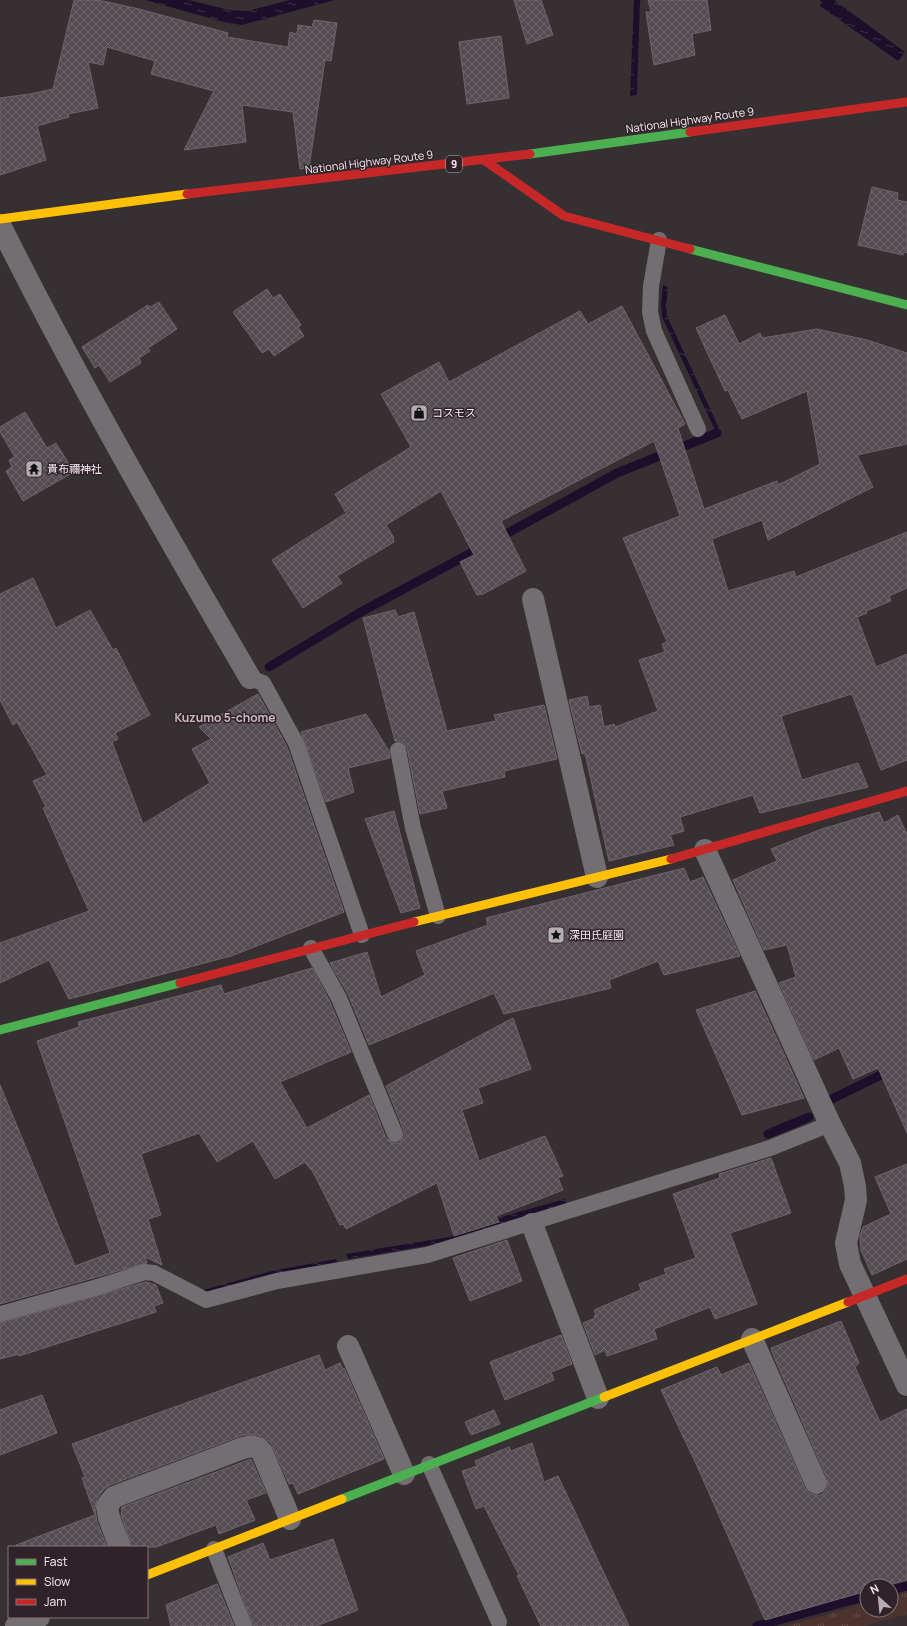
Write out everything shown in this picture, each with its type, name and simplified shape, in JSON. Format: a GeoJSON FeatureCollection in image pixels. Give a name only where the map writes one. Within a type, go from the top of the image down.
{"type":"FeatureCollection","features":[{"type":"Feature","properties":{"kind":"main road","name":"National Highway Route 9"},"geometry":{"type":"LineString","coordinates":[[0,219],[122,202],[484,160],[907,102]]}},
{"type":"Feature","properties":{"kind":"main road"},"geometry":{"type":"LineString","coordinates":[[484,160],[564,216],[907,305]]}},
{"type":"Feature","properties":{"kind":"main road"},"geometry":{"type":"LineString","coordinates":[[0,1030],[311,948],[706,850],[907,791]]}},
{"type":"Feature","properties":{"kind":"main road"},"geometry":{"type":"LineString","coordinates":[[148,1575],[598,1398],[907,1279]]}},
{"type":"Feature","properties":{"kind":"street"},"geometry":{"type":"LineString","coordinates":[[0,225],[46,316],[130,470],[250,678]]}},
{"type":"Feature","properties":{"kind":"street"},"geometry":{"type":"LineString","coordinates":[[534,599],[597,877]]}},
{"type":"Feature","properties":{"kind":"street"},"geometry":{"type":"LineString","coordinates":[[706,850],[830,1124],[850,1163],[855,1186],[856,1200],[846,1243],[850,1264],[907,1385]]}},
{"type":"Feature","properties":{"kind":"street"},"geometry":{"type":"LineString","coordinates":[[532,1224],[598,1398]]}},
{"type":"Feature","properties":{"kind":"street"},"geometry":{"type":"LineString","coordinates":[[752,1339],[816,1483]]}},
{"type":"Feature","properties":{"kind":"street"},"geometry":{"type":"LineString","coordinates":[[348,1346],[404,1474]]}},
{"type":"Feature","properties":{"kind":"street"},"geometry":{"type":"LineString","coordinates":[[120,1546],[109,1518],[107,1506],[114,1496],[242,1448],[252,1446],[258,1447],[262,1452],[290,1519]]}},
{"type":"Feature","properties":{"kind":"street"},"geometry":{"type":"LineString","coordinates":[[16,1626],[36,1618]]}},
{"type":"Feature","properties":{"kind":"lane"},"geometry":{"type":"LineString","coordinates":[[659,240],[651,286],[650,312],[654,331],[698,429]]}},
{"type":"Feature","properties":{"kind":"lane"},"geometry":{"type":"LineString","coordinates":[[250,678],[263,683],[296,742],[362,935]]}},
{"type":"Feature","properties":{"kind":"lane"},"geometry":{"type":"LineString","coordinates":[[398,750],[413,828],[438,916]]}},
{"type":"Feature","properties":{"kind":"lane"},"geometry":{"type":"LineString","coordinates":[[311,948],[338,998],[394,1134]]}},
{"type":"Feature","properties":{"kind":"lane"},"geometry":{"type":"LineString","coordinates":[[0,1314],[145,1272],[154,1273],[206,1300],[277,1280],[427,1255],[532,1224],[770,1148],[830,1124]]}},
{"type":"Feature","properties":{"kind":"lane"},"geometry":{"type":"LineString","coordinates":[[429,1464],[499,1622]]}},
{"type":"Feature","properties":{"kind":"lane"},"geometry":{"type":"LineString","coordinates":[[214,1548],[244,1626]]}},
{"type":"Feature","properties":{"kind":"green space"},"geometry":{"type":"Polygon","coordinates":[[[907,1592],[907,1614],[899,1616],[899,1594],[907,1592]]]}},
{"type":"Feature","properties":{"kind":"green space"},"geometry":{"type":"Polygon","coordinates":[[[859,1605],[859,1618],[892,1618],[862,1626],[786,1626],[859,1605]]]}},
{"type":"Feature","properties":{"kind":"water"},"geometry":{"type":"Polygon","coordinates":[[[145,0],[189,0],[229,10],[247,11],[290,0],[335,0],[242,25],[224,22],[145,0]]]}},
{"type":"Feature","properties":{"kind":"water"},"geometry":{"type":"Polygon","coordinates":[[[634,0],[640,0],[637,95],[630,96],[634,0]]]}},
{"type":"Feature","properties":{"kind":"water"},"geometry":{"type":"Polygon","coordinates":[[[819,0],[834,0],[905,52],[898,61],[820,6],[822,2],[819,0]]]}},
{"type":"Feature","properties":{"kind":"water"},"geometry":{"type":"Polygon","coordinates":[[[663,285],[668,287],[666,306],[667,316],[719,428],[715,430],[662,317],[661,304],[663,285]]]}},
{"type":"Feature","properties":{"kind":"water"},"geometry":{"type":"Polygon","coordinates":[[[565,1199],[567,1204],[509,1221],[450,1242],[348,1259],[346,1254],[449,1237],[508,1215],[565,1199]]]}},
{"type":"Feature","properties":{"kind":"water"},"geometry":{"type":"Polygon","coordinates":[[[336,1259],[337,1262],[277,1273],[206,1293],[153,1267],[0,1309],[0,1305],[69,1287],[142,1264],[156,1265],[203,1290],[276,1270],[336,1259]]]}},
{"type":"Feature","properties":{"kind":"building"},"geometry":{"type":"Polygon","coordinates":[[[74,0],[98,0],[139,9],[228,33],[227,37],[288,47],[290,32],[297,34],[298,25],[312,27],[314,20],[337,23],[331,61],[325,60],[309,168],[300,169],[293,112],[242,105],[246,142],[184,150],[214,91],[151,74],[155,61],[107,47],[103,65],[88,62],[98,108],[68,114],[69,117],[37,126],[46,160],[0,175],[0,98],[53,89],[74,0]]]}},
{"type":"Feature","properties":{"kind":"building"},"geometry":{"type":"Polygon","coordinates":[[[514,0],[541,0],[553,35],[527,44],[514,0]]]}},
{"type":"Feature","properties":{"kind":"building"},"geometry":{"type":"Polygon","coordinates":[[[648,0],[707,0],[711,30],[692,34],[695,55],[654,65],[646,12],[651,12],[648,0]]]}},
{"type":"Feature","properties":{"kind":"building"},"geometry":{"type":"Polygon","coordinates":[[[501,36],[509,98],[467,104],[459,42],[501,36]]]}},
{"type":"Feature","properties":{"kind":"building"},"geometry":{"type":"Polygon","coordinates":[[[872,187],[898,193],[897,200],[907,202],[907,253],[904,252],[903,255],[858,245],[872,187]]]}},
{"type":"Feature","properties":{"kind":"building"},"geometry":{"type":"Polygon","coordinates":[[[267,289],[273,298],[280,294],[301,325],[298,327],[304,336],[274,356],[269,349],[262,353],[233,312],[267,289]]]}},
{"type":"Feature","properties":{"kind":"building"},"geometry":{"type":"Polygon","coordinates":[[[159,302],[177,329],[148,348],[150,351],[139,358],[141,363],[110,382],[99,365],[95,368],[82,347],[148,305],[150,307],[159,302]]]}},
{"type":"Feature","properties":{"kind":"building"},"geometry":{"type":"Polygon","coordinates":[[[622,306],[685,424],[678,428],[704,509],[777,481],[778,485],[820,464],[807,391],[742,419],[728,390],[725,391],[696,328],[725,315],[739,344],[760,333],[762,338],[817,329],[867,340],[907,353],[907,444],[857,455],[873,487],[768,540],[762,520],[712,539],[728,591],[794,571],[796,577],[907,532],[907,588],[889,596],[891,601],[866,611],[867,613],[857,617],[876,667],[907,654],[907,760],[881,770],[852,694],[781,716],[802,780],[858,763],[868,787],[760,813],[753,795],[680,817],[684,831],[670,835],[674,845],[609,861],[585,753],[582,754],[569,700],[587,696],[589,707],[600,705],[604,727],[614,724],[615,727],[658,711],[639,660],[665,652],[662,644],[667,642],[623,538],[680,516],[654,441],[501,521],[526,571],[483,594],[477,595],[460,562],[474,555],[441,491],[386,525],[394,538],[394,542],[337,576],[342,583],[303,608],[272,560],[346,513],[335,494],[411,447],[381,394],[439,362],[449,382],[580,311],[588,324],[622,306]]]}},
{"type":"Feature","properties":{"kind":"building"},"geometry":{"type":"Polygon","coordinates":[[[25,412],[47,448],[56,443],[74,472],[23,501],[6,471],[12,467],[9,460],[15,457],[0,432],[0,427],[25,412]]]}},
{"type":"Feature","properties":{"kind":"building"},"geometry":{"type":"Polygon","coordinates":[[[33,578],[56,628],[90,610],[113,650],[116,648],[150,715],[115,733],[118,739],[112,742],[143,824],[210,783],[192,749],[211,739],[199,727],[258,694],[287,747],[344,912],[231,956],[69,999],[49,960],[0,983],[0,943],[89,911],[43,808],[46,807],[33,781],[47,775],[17,722],[13,725],[0,700],[0,594],[33,578]]]}},
{"type":"Feature","properties":{"kind":"building"},"geometry":{"type":"Polygon","coordinates":[[[395,610],[398,617],[414,612],[447,731],[496,721],[494,715],[544,705],[557,759],[504,771],[505,777],[442,791],[447,808],[420,814],[407,748],[401,741],[395,741],[363,618],[395,610]]]}},
{"type":"Feature","properties":{"kind":"building"},"geometry":{"type":"Polygon","coordinates":[[[366,714],[389,751],[390,758],[348,768],[354,792],[326,802],[301,732],[366,714]]]}},
{"type":"Feature","properties":{"kind":"building"},"geometry":{"type":"Polygon","coordinates":[[[394,811],[420,908],[401,913],[365,819],[394,811]]]}},
{"type":"Feature","properties":{"kind":"building"},"geometry":{"type":"Polygon","coordinates":[[[879,812],[884,823],[898,815],[907,834],[907,1133],[878,1068],[853,1079],[839,1048],[814,1060],[779,983],[796,977],[787,945],[764,950],[733,880],[777,861],[771,849],[822,829],[879,812]]]}},
{"type":"Feature","properties":{"kind":"building"},"geometry":{"type":"Polygon","coordinates":[[[684,868],[690,882],[703,877],[740,956],[664,975],[658,961],[609,980],[611,988],[504,1014],[494,993],[369,1045],[348,994],[330,963],[367,952],[381,997],[425,975],[416,951],[488,925],[486,918],[684,868]]]}},
{"type":"Feature","properties":{"kind":"building"},"geometry":{"type":"Polygon","coordinates":[[[312,968],[330,1002],[351,1052],[280,1082],[307,1128],[369,1095],[386,1138],[393,1143],[399,1143],[404,1136],[404,1131],[386,1086],[513,1018],[531,1069],[478,1088],[483,1103],[462,1110],[479,1161],[545,1136],[563,1176],[558,1178],[563,1190],[496,1216],[499,1222],[454,1236],[437,1183],[346,1229],[343,1224],[340,1225],[312,1170],[305,1162],[275,1179],[253,1141],[217,1162],[199,1133],[141,1154],[161,1215],[148,1219],[162,1265],[145,1257],[147,1263],[0,1304],[0,1085],[75,1266],[110,1253],[37,1041],[79,1027],[78,1022],[221,985],[224,994],[312,968]]]}},
{"type":"Feature","properties":{"kind":"building"},"geometry":{"type":"Polygon","coordinates":[[[755,991],[804,1098],[742,1115],[696,1010],[755,991]]]}},
{"type":"Feature","properties":{"kind":"building"},"geometry":{"type":"Polygon","coordinates":[[[771,1158],[791,1213],[730,1233],[757,1304],[715,1319],[710,1307],[654,1329],[657,1339],[607,1356],[605,1350],[595,1355],[583,1323],[595,1318],[594,1316],[596,1315],[594,1310],[641,1290],[639,1284],[666,1274],[664,1269],[696,1258],[673,1194],[720,1178],[719,1174],[771,1158]]]}},
{"type":"Feature","properties":{"kind":"building"},"geometry":{"type":"Polygon","coordinates":[[[907,1164],[907,1259],[872,1275],[861,1250],[860,1236],[863,1227],[891,1214],[875,1177],[907,1164]]]}},
{"type":"Feature","properties":{"kind":"building"},"geometry":{"type":"Polygon","coordinates":[[[507,1240],[522,1281],[470,1301],[453,1258],[507,1240]]]}},
{"type":"Feature","properties":{"kind":"building"},"geometry":{"type":"Polygon","coordinates":[[[146,1282],[156,1285],[163,1303],[154,1306],[156,1312],[19,1356],[19,1354],[0,1359],[0,1323],[146,1282]]]}},
{"type":"Feature","properties":{"kind":"building"},"geometry":{"type":"Polygon","coordinates":[[[841,1321],[859,1363],[855,1367],[880,1422],[907,1409],[907,1580],[899,1582],[899,1578],[859,1578],[859,1593],[765,1620],[698,1468],[661,1390],[717,1367],[721,1375],[749,1363],[805,1488],[809,1493],[821,1495],[826,1490],[828,1484],[827,1478],[771,1348],[841,1321]]]}},
{"type":"Feature","properties":{"kind":"building"},"geometry":{"type":"Polygon","coordinates":[[[561,1335],[572,1364],[551,1372],[554,1380],[505,1400],[490,1362],[561,1335]]]}},
{"type":"Feature","properties":{"kind":"building"},"geometry":{"type":"Polygon","coordinates":[[[319,1355],[325,1370],[340,1363],[343,1369],[344,1368],[384,1459],[298,1494],[293,1483],[289,1484],[271,1443],[258,1435],[243,1435],[110,1485],[104,1489],[97,1499],[95,1508],[97,1522],[107,1546],[16,1546],[95,1515],[82,1478],[85,1477],[72,1444],[319,1355]]]}},
{"type":"Feature","properties":{"kind":"building"},"geometry":{"type":"Polygon","coordinates":[[[42,1395],[57,1433],[0,1455],[0,1410],[42,1395]]]}},
{"type":"Feature","properties":{"kind":"building"},"geometry":{"type":"Polygon","coordinates":[[[494,1410],[500,1424],[471,1435],[465,1422],[494,1410]]]}},
{"type":"Feature","properties":{"kind":"building"},"geometry":{"type":"Polygon","coordinates":[[[532,1443],[544,1482],[558,1476],[629,1626],[541,1626],[517,1576],[519,1575],[484,1506],[476,1509],[462,1471],[477,1466],[475,1461],[509,1447],[511,1451],[532,1443]]]}},
{"type":"Feature","properties":{"kind":"building"},"geometry":{"type":"Polygon","coordinates":[[[251,1459],[266,1493],[246,1500],[255,1520],[219,1534],[216,1525],[156,1547],[132,1546],[121,1515],[122,1507],[251,1459]]]}},
{"type":"Feature","properties":{"kind":"building"},"geometry":{"type":"Polygon","coordinates":[[[333,1539],[358,1610],[316,1626],[253,1626],[228,1557],[263,1543],[270,1560],[333,1539]]]}},
{"type":"Feature","properties":{"kind":"building"},"geometry":{"type":"Polygon","coordinates":[[[217,1584],[234,1626],[171,1626],[166,1605],[217,1584]]]}},
{"type":"Feature","properties":{"kind":"waterway"},"geometry":{"type":"LineString","coordinates":[[497,539],[617,473],[717,433]]}},
{"type":"Feature","properties":{"kind":"waterway"},"geometry":{"type":"LineString","coordinates":[[269,667],[359,613],[482,547]]}},
{"type":"Feature","properties":{"kind":"waterway"},"geometry":{"type":"LineString","coordinates":[[830,1100],[891,1070]]}},
{"type":"Feature","properties":{"kind":"waterway"},"geometry":{"type":"LineString","coordinates":[[768,1134],[809,1117]]}},
{"type":"Feature","properties":{"kind":"waterway"},"geometry":{"type":"LineString","coordinates":[[899,1588],[907,1586]]}},
{"type":"Feature","properties":{"kind":"waterway"},"geometry":{"type":"LineString","coordinates":[[757,1626],[859,1598]]}},
{"type":"Feature","properties":{"kind":"traffic: fast"},"geometry":{"type":"LineString","coordinates":[[530,154],[690,132]]}},
{"type":"Feature","properties":{"kind":"traffic: fast"},"geometry":{"type":"LineString","coordinates":[[690,249],[907,305]]}},
{"type":"Feature","properties":{"kind":"traffic: fast"},"geometry":{"type":"LineString","coordinates":[[0,1030],[180,983]]}},
{"type":"Feature","properties":{"kind":"traffic: fast"},"geometry":{"type":"LineString","coordinates":[[342,1499],[604,1397]]}},
{"type":"Feature","properties":{"kind":"traffic: slow"},"geometry":{"type":"LineString","coordinates":[[0,219],[187,194]]}},
{"type":"Feature","properties":{"kind":"traffic: slow"},"geometry":{"type":"LineString","coordinates":[[414,922],[671,859]]}},
{"type":"Feature","properties":{"kind":"traffic: slow"},"geometry":{"type":"LineString","coordinates":[[604,1397],[848,1302]]}},
{"type":"Feature","properties":{"kind":"traffic: slow"},"geometry":{"type":"LineString","coordinates":[[148,1575],[342,1499]]}},
{"type":"Feature","properties":{"kind":"traffic: jam"},"geometry":{"type":"LineString","coordinates":[[690,132],[907,102]]}},
{"type":"Feature","properties":{"kind":"traffic: jam"},"geometry":{"type":"LineString","coordinates":[[187,194],[530,154]]}},
{"type":"Feature","properties":{"kind":"traffic: jam"},"geometry":{"type":"LineString","coordinates":[[484,160],[564,216],[690,249]]}},
{"type":"Feature","properties":{"kind":"traffic: jam"},"geometry":{"type":"LineString","coordinates":[[671,859],[907,791]]}},
{"type":"Feature","properties":{"kind":"traffic: jam"},"geometry":{"type":"LineString","coordinates":[[180,983],[414,922]]}},
{"type":"Feature","properties":{"kind":"traffic: jam"},"geometry":{"type":"LineString","coordinates":[[848,1302],[907,1279]]}},
{"type":"Feature","properties":{"kind":"place","name":"コスモス"},"geometry":{"type":"Point","coordinates":[419,413]}},
{"type":"Feature","properties":{"kind":"place","name":"貴布禰神社"},"geometry":{"type":"Point","coordinates":[34,469]}},
{"type":"Feature","properties":{"kind":"place","name":"深田氏庭園"},"geometry":{"type":"Point","coordinates":[556,935]}},
{"type":"Feature","properties":{"kind":"district","name":"Kuzumo 5-chome"},"geometry":{"type":"Point","coordinates":[225,718]}}]}
